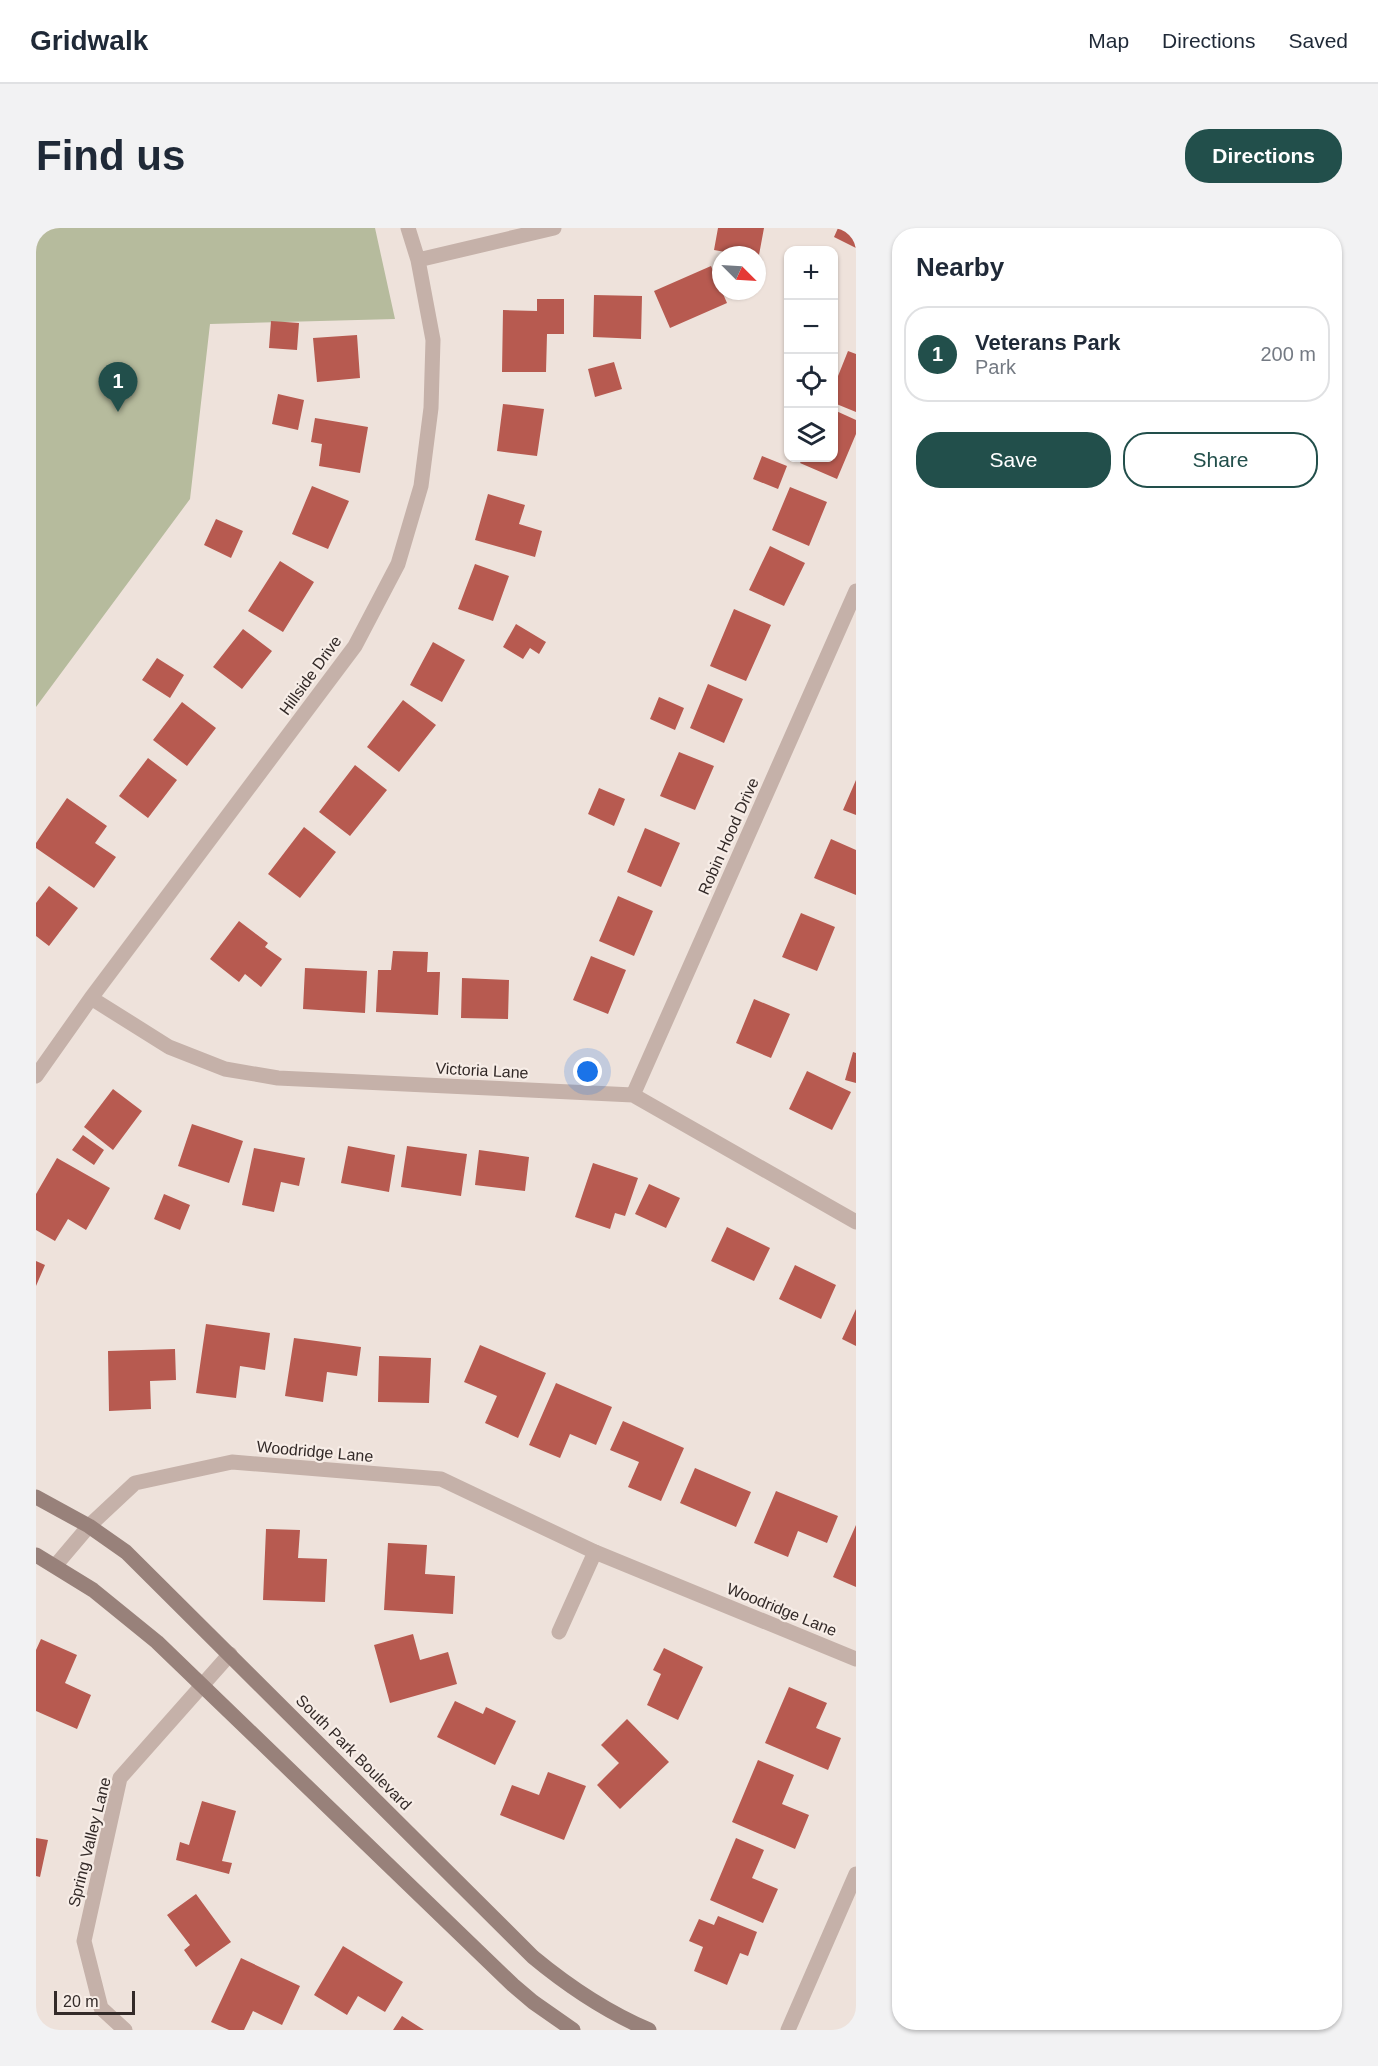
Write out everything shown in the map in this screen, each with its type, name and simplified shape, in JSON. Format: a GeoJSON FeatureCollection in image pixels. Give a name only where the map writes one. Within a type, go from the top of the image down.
{"type":"FeatureCollection","features":[{"type":"Feature","properties":{"kind":"street","name":"Hillside Drive"},"geometry":{"type":"LineString","coordinates":[[36,1076],[91,998],[355,646],[398,564],[421,486],[431,408],[433,340],[418,260],[408,228]]}},
{"type":"Feature","properties":{"kind":"street"},"geometry":{"type":"LineString","coordinates":[[418,260],[554,228]]}},
{"type":"Feature","properties":{"kind":"street","name":"Robin Hood Drive"},"geometry":{"type":"LineString","coordinates":[[633,1095],[856,591]]}},
{"type":"Feature","properties":{"kind":"street","name":"Victoria Lane"},"geometry":{"type":"LineString","coordinates":[[91,998],[169,1047],[225,1069],[278,1078],[633,1095],[856,1222]]}},
{"type":"Feature","properties":{"kind":"street","name":"Woodridge Lane"},"geometry":{"type":"LineString","coordinates":[[55,1566],[89,1526],[135,1483],[232,1462],[441,1479],[595,1551],[856,1659]]}},
{"type":"Feature","properties":{"kind":"street","name":"South Park Boulevard"},"geometry":{"type":"LineString","coordinates":[[36,1497],[89,1526],[126,1552],[533,1957],[588,1998],[649,2030]]}},
{"type":"Feature","properties":{"kind":"street"},"geometry":{"type":"LineString","coordinates":[[559,1632],[595,1551]]}},
{"type":"Feature","properties":{"kind":"street"},"geometry":{"type":"LineString","coordinates":[[36,1555],[93,1590],[157,1642],[513,1985],[573,2030]]}},
{"type":"Feature","properties":{"kind":"street","name":"Spring Valley Lane"},"geometry":{"type":"LineString","coordinates":[[125,2030],[101,2008],[84,1941],[120,1778],[230,1654]]}},
{"type":"Feature","properties":{"kind":"street"},"geometry":{"type":"LineString","coordinates":[[788,2030],[856,1874]]}},
{"type":"Feature","properties":{"kind":"green space"},"geometry":{"type":"Polygon","coordinates":[[[36,228],[375,228],[395,319],[210,324],[190,499],[36,707],[36,228]]]}},
{"type":"Feature","properties":{"kind":"building"},"geometry":{"type":"Polygon","coordinates":[[[718,228],[764,228],[761,246],[715,246],[718,228]]]}},
{"type":"Feature","properties":{"kind":"building"},"geometry":{"type":"Polygon","coordinates":[[[838,228],[856,228],[856,248],[834,237],[838,228]]]}},
{"type":"Feature","properties":{"kind":"building"},"geometry":{"type":"Polygon","coordinates":[[[711,266],[712,300],[726,300],[727,303],[670,328],[654,291],[711,266]]]}},
{"type":"Feature","properties":{"kind":"building"},"geometry":{"type":"Polygon","coordinates":[[[594,295],[642,296],[641,339],[593,337],[594,295]]]}},
{"type":"Feature","properties":{"kind":"building"},"geometry":{"type":"Polygon","coordinates":[[[537,299],[564,299],[564,334],[547,334],[546,372],[502,372],[503,310],[537,311],[537,299]]]}},
{"type":"Feature","properties":{"kind":"building"},"geometry":{"type":"Polygon","coordinates":[[[271,321],[299,323],[297,350],[269,348],[271,321]]]}},
{"type":"Feature","properties":{"kind":"building"},"geometry":{"type":"Polygon","coordinates":[[[357,335],[360,378],[317,382],[313,338],[357,335]]]}},
{"type":"Feature","properties":{"kind":"building"},"geometry":{"type":"Polygon","coordinates":[[[848,351],[856,354],[856,412],[838,405],[838,376],[848,351]]]}},
{"type":"Feature","properties":{"kind":"building"},"geometry":{"type":"Polygon","coordinates":[[[614,362],[622,389],[595,397],[588,369],[614,362]]]}},
{"type":"Feature","properties":{"kind":"building"},"geometry":{"type":"Polygon","coordinates":[[[278,394],[304,400],[298,430],[272,424],[278,394]]]}},
{"type":"Feature","properties":{"kind":"building"},"geometry":{"type":"Polygon","coordinates":[[[503,404],[544,409],[537,456],[497,451],[503,404]]]}},
{"type":"Feature","properties":{"kind":"building"},"geometry":{"type":"Polygon","coordinates":[[[838,412],[856,420],[856,434],[837,479],[800,463],[838,462],[838,412]]]}},
{"type":"Feature","properties":{"kind":"building"},"geometry":{"type":"Polygon","coordinates":[[[315,418],[368,427],[360,473],[319,466],[322,444],[311,442],[315,418]]]}},
{"type":"Feature","properties":{"kind":"building"},"geometry":{"type":"Polygon","coordinates":[[[762,456],[787,466],[778,489],[753,479],[762,456]]]}},
{"type":"Feature","properties":{"kind":"building"},"geometry":{"type":"Polygon","coordinates":[[[312,486],[349,501],[328,549],[292,534],[312,486]]]}},
{"type":"Feature","properties":{"kind":"building"},"geometry":{"type":"Polygon","coordinates":[[[790,487],[827,502],[809,546],[772,530],[790,487]]]}},
{"type":"Feature","properties":{"kind":"building"},"geometry":{"type":"Polygon","coordinates":[[[488,494],[525,505],[519,524],[542,531],[535,557],[475,540],[488,494]]]}},
{"type":"Feature","properties":{"kind":"building"},"geometry":{"type":"Polygon","coordinates":[[[216,519],[243,531],[231,558],[204,545],[216,519]]]}},
{"type":"Feature","properties":{"kind":"building"},"geometry":{"type":"Polygon","coordinates":[[[770,546],[805,563],[784,606],[749,590],[770,546]]]}},
{"type":"Feature","properties":{"kind":"building"},"geometry":{"type":"Polygon","coordinates":[[[280,561],[314,582],[283,632],[248,611],[280,561]]]}},
{"type":"Feature","properties":{"kind":"building"},"geometry":{"type":"Polygon","coordinates":[[[475,564],[509,576],[493,621],[458,609],[475,564]]]}},
{"type":"Feature","properties":{"kind":"building"},"geometry":{"type":"Polygon","coordinates":[[[734,609],[771,625],[746,681],[710,666],[734,609]]]}},
{"type":"Feature","properties":{"kind":"building"},"geometry":{"type":"Polygon","coordinates":[[[516,624],[546,642],[539,654],[530,648],[523,659],[503,647],[516,624]]]}},
{"type":"Feature","properties":{"kind":"building"},"geometry":{"type":"Polygon","coordinates":[[[243,629],[272,651],[242,689],[213,667],[243,629]]]}},
{"type":"Feature","properties":{"kind":"building"},"geometry":{"type":"Polygon","coordinates":[[[433,642],[465,660],[442,702],[410,685],[433,642]]]}},
{"type":"Feature","properties":{"kind":"building"},"geometry":{"type":"Polygon","coordinates":[[[157,658],[184,675],[170,698],[142,680],[157,658]]]}},
{"type":"Feature","properties":{"kind":"building"},"geometry":{"type":"Polygon","coordinates":[[[708,684],[743,699],[724,743],[690,728],[708,684]]]}},
{"type":"Feature","properties":{"kind":"building"},"geometry":{"type":"Polygon","coordinates":[[[659,697],[684,708],[675,730],[650,719],[659,697]]]}},
{"type":"Feature","properties":{"kind":"building"},"geometry":{"type":"Polygon","coordinates":[[[403,700],[436,725],[399,772],[367,747],[403,700]]]}},
{"type":"Feature","properties":{"kind":"building"},"geometry":{"type":"Polygon","coordinates":[[[182,702],[216,728],[187,766],[153,740],[182,702]]]}},
{"type":"Feature","properties":{"kind":"building"},"geometry":{"type":"Polygon","coordinates":[[[679,752],[714,766],[695,810],[660,796],[679,752]]]}},
{"type":"Feature","properties":{"kind":"building"},"geometry":{"type":"Polygon","coordinates":[[[148,758],[177,780],[148,818],[119,796],[148,758]]]}},
{"type":"Feature","properties":{"kind":"building"},"geometry":{"type":"Polygon","coordinates":[[[355,765],[387,790],[350,836],[319,812],[355,765]]]}},
{"type":"Feature","properties":{"kind":"building"},"geometry":{"type":"Polygon","coordinates":[[[856,780],[856,815],[843,810],[856,780]]]}},
{"type":"Feature","properties":{"kind":"building"},"geometry":{"type":"Polygon","coordinates":[[[599,788],[625,799],[614,826],[588,814],[599,788]]]}},
{"type":"Feature","properties":{"kind":"building"},"geometry":{"type":"Polygon","coordinates":[[[67,798],[107,826],[95,843],[116,857],[94,888],[36,848],[36,843],[67,798]]]}},
{"type":"Feature","properties":{"kind":"building"},"geometry":{"type":"Polygon","coordinates":[[[304,827],[336,852],[300,898],[268,874],[304,827]]]}},
{"type":"Feature","properties":{"kind":"building"},"geometry":{"type":"Polygon","coordinates":[[[645,828],[680,843],[661,887],[627,872],[645,828]]]}},
{"type":"Feature","properties":{"kind":"building"},"geometry":{"type":"Polygon","coordinates":[[[831,839],[856,850],[856,895],[814,878],[831,839]]]}},
{"type":"Feature","properties":{"kind":"building"},"geometry":{"type":"Polygon","coordinates":[[[49,886],[78,908],[49,946],[36,936],[36,903],[49,886]]]}},
{"type":"Feature","properties":{"kind":"building"},"geometry":{"type":"Polygon","coordinates":[[[618,896],[653,911],[634,956],[599,941],[618,896]]]}},
{"type":"Feature","properties":{"kind":"building"},"geometry":{"type":"Polygon","coordinates":[[[801,913],[835,927],[817,971],[782,957],[801,913]]]}},
{"type":"Feature","properties":{"kind":"building"},"geometry":{"type":"Polygon","coordinates":[[[239,921],[268,943],[265,947],[282,959],[261,987],[245,974],[239,982],[210,959],[239,921]]]}},
{"type":"Feature","properties":{"kind":"building"},"geometry":{"type":"Polygon","coordinates":[[[393,951],[428,952],[427,972],[440,972],[438,1015],[376,1012],[378,970],[391,970],[393,951]]]}},
{"type":"Feature","properties":{"kind":"building"},"geometry":{"type":"Polygon","coordinates":[[[591,956],[626,970],[608,1014],[573,1000],[591,956]]]}},
{"type":"Feature","properties":{"kind":"building"},"geometry":{"type":"Polygon","coordinates":[[[305,968],[367,971],[365,1013],[303,1009],[305,968]]]}},
{"type":"Feature","properties":{"kind":"building"},"geometry":{"type":"Polygon","coordinates":[[[462,978],[509,980],[508,1019],[461,1018],[462,978]]]}},
{"type":"Feature","properties":{"kind":"building"},"geometry":{"type":"Polygon","coordinates":[[[754,999],[790,1014],[771,1058],[736,1043],[754,999]]]}},
{"type":"Feature","properties":{"kind":"building"},"geometry":{"type":"Polygon","coordinates":[[[853,1052],[856,1053],[856,1083],[845,1080],[853,1052]]]}},
{"type":"Feature","properties":{"kind":"building"},"geometry":{"type":"Polygon","coordinates":[[[807,1071],[851,1092],[832,1130],[789,1109],[807,1071]]]}},
{"type":"Feature","properties":{"kind":"building"},"geometry":{"type":"Polygon","coordinates":[[[113,1089],[142,1111],[113,1150],[84,1127],[113,1089]]]}},
{"type":"Feature","properties":{"kind":"building"},"geometry":{"type":"Polygon","coordinates":[[[192,1124],[243,1141],[229,1183],[178,1166],[192,1124]]]}},
{"type":"Feature","properties":{"kind":"building"},"geometry":{"type":"Polygon","coordinates":[[[83,1135],[104,1150],[94,1165],[72,1150],[83,1135]]]}},
{"type":"Feature","properties":{"kind":"building"},"geometry":{"type":"Polygon","coordinates":[[[348,1146],[395,1155],[389,1192],[341,1183],[348,1146]]]}},
{"type":"Feature","properties":{"kind":"building"},"geometry":{"type":"Polygon","coordinates":[[[407,1146],[467,1154],[461,1196],[401,1187],[407,1146]]]}},
{"type":"Feature","properties":{"kind":"building"},"geometry":{"type":"Polygon","coordinates":[[[254,1148],[305,1158],[299,1186],[281,1182],[274,1212],[242,1205],[254,1148]]]}},
{"type":"Feature","properties":{"kind":"building"},"geometry":{"type":"Polygon","coordinates":[[[479,1150],[529,1157],[525,1191],[475,1185],[479,1150]]]}},
{"type":"Feature","properties":{"kind":"building"},"geometry":{"type":"Polygon","coordinates":[[[57,1158],[110,1188],[86,1230],[68,1219],[55,1241],[36,1230],[36,1194],[57,1158]]]}},
{"type":"Feature","properties":{"kind":"building"},"geometry":{"type":"Polygon","coordinates":[[[593,1163],[638,1178],[625,1216],[615,1213],[610,1229],[575,1217],[593,1163]]]}},
{"type":"Feature","properties":{"kind":"building"},"geometry":{"type":"Polygon","coordinates":[[[649,1184],[680,1198],[666,1228],[635,1214],[649,1184]]]}},
{"type":"Feature","properties":{"kind":"building"},"geometry":{"type":"Polygon","coordinates":[[[164,1194],[190,1205],[180,1230],[154,1219],[164,1194]]]}},
{"type":"Feature","properties":{"kind":"building"},"geometry":{"type":"Polygon","coordinates":[[[727,1227],[770,1248],[754,1281],[711,1261],[727,1227]]]}},
{"type":"Feature","properties":{"kind":"building"},"geometry":{"type":"Polygon","coordinates":[[[36,1261],[45,1265],[36,1286],[36,1261]]]}},
{"type":"Feature","properties":{"kind":"building"},"geometry":{"type":"Polygon","coordinates":[[[795,1265],[836,1285],[821,1319],[779,1299],[795,1265]]]}},
{"type":"Feature","properties":{"kind":"building"},"geometry":{"type":"Polygon","coordinates":[[[856,1309],[856,1346],[842,1339],[856,1309]]]}},
{"type":"Feature","properties":{"kind":"building"},"geometry":{"type":"Polygon","coordinates":[[[206,1324],[270,1333],[265,1370],[240,1366],[236,1398],[196,1393],[206,1324]]]}},
{"type":"Feature","properties":{"kind":"building"},"geometry":{"type":"Polygon","coordinates":[[[294,1338],[361,1347],[357,1376],[327,1372],[323,1402],[285,1396],[294,1338]]]}},
{"type":"Feature","properties":{"kind":"building"},"geometry":{"type":"Polygon","coordinates":[[[480,1345],[546,1373],[518,1438],[485,1423],[497,1396],[464,1382],[480,1345]]]}},
{"type":"Feature","properties":{"kind":"building"},"geometry":{"type":"Polygon","coordinates":[[[175,1349],[176,1380],[150,1381],[151,1409],[109,1411],[108,1351],[175,1349]]]}},
{"type":"Feature","properties":{"kind":"building"},"geometry":{"type":"Polygon","coordinates":[[[379,1356],[431,1358],[429,1403],[378,1402],[379,1356]]]}},
{"type":"Feature","properties":{"kind":"building"},"geometry":{"type":"Polygon","coordinates":[[[556,1383],[612,1407],[596,1445],[570,1434],[560,1458],[529,1445],[556,1383]]]}},
{"type":"Feature","properties":{"kind":"building"},"geometry":{"type":"Polygon","coordinates":[[[623,1421],[684,1448],[661,1501],[628,1487],[639,1462],[610,1450],[623,1421]]]}},
{"type":"Feature","properties":{"kind":"building"},"geometry":{"type":"Polygon","coordinates":[[[695,1468],[751,1492],[736,1527],[680,1503],[695,1468]]]}},
{"type":"Feature","properties":{"kind":"building"},"geometry":{"type":"Polygon","coordinates":[[[776,1491],[838,1516],[827,1543],[798,1531],[788,1557],[754,1543],[776,1491]]]}},
{"type":"Feature","properties":{"kind":"building"},"geometry":{"type":"Polygon","coordinates":[[[856,1525],[856,1587],[833,1577],[856,1525]]]}},
{"type":"Feature","properties":{"kind":"building"},"geometry":{"type":"Polygon","coordinates":[[[266,1529],[300,1530],[298,1558],[327,1559],[325,1602],[263,1600],[266,1529]]]}},
{"type":"Feature","properties":{"kind":"building"},"geometry":{"type":"Polygon","coordinates":[[[388,1543],[427,1545],[425,1574],[455,1576],[453,1614],[384,1610],[388,1543]]]}},
{"type":"Feature","properties":{"kind":"building"},"geometry":{"type":"Polygon","coordinates":[[[413,1634],[420,1660],[448,1652],[457,1684],[390,1703],[374,1645],[413,1634]]]}},
{"type":"Feature","properties":{"kind":"building"},"geometry":{"type":"Polygon","coordinates":[[[41,1639],[77,1655],[65,1683],[91,1695],[77,1729],[36,1711],[36,1650],[41,1639]]]}},
{"type":"Feature","properties":{"kind":"building"},"geometry":{"type":"Polygon","coordinates":[[[664,1648],[703,1667],[678,1720],[647,1705],[661,1674],[653,1670],[664,1648]]]}},
{"type":"Feature","properties":{"kind":"building"},"geometry":{"type":"Polygon","coordinates":[[[789,1687],[827,1703],[816,1728],[841,1738],[828,1770],[765,1743],[789,1687]]]}},
{"type":"Feature","properties":{"kind":"building"},"geometry":{"type":"Polygon","coordinates":[[[455,1701],[483,1714],[486,1707],[516,1721],[495,1765],[437,1737],[455,1701]]]}},
{"type":"Feature","properties":{"kind":"building"},"geometry":{"type":"Polygon","coordinates":[[[627,1719],[669,1762],[620,1809],[597,1785],[619,1763],[601,1745],[627,1719]]]}},
{"type":"Feature","properties":{"kind":"building"},"geometry":{"type":"Polygon","coordinates":[[[758,1760],[794,1775],[782,1804],[809,1815],[795,1849],[732,1822],[758,1760]]]}},
{"type":"Feature","properties":{"kind":"building"},"geometry":{"type":"Polygon","coordinates":[[[548,1772],[586,1786],[564,1840],[500,1815],[512,1785],[539,1795],[548,1772]]]}},
{"type":"Feature","properties":{"kind":"building"},"geometry":{"type":"Polygon","coordinates":[[[202,1801],[236,1811],[222,1861],[232,1863],[229,1874],[176,1860],[180,1842],[189,1845],[202,1801]]]}},
{"type":"Feature","properties":{"kind":"building"},"geometry":{"type":"Polygon","coordinates":[[[36,1838],[48,1840],[40,1877],[36,1876],[36,1838]]]}},
{"type":"Feature","properties":{"kind":"building"},"geometry":{"type":"Polygon","coordinates":[[[736,1838],[764,1850],[752,1878],[778,1889],[763,1923],[710,1900],[736,1838]]]}},
{"type":"Feature","properties":{"kind":"building"},"geometry":{"type":"Polygon","coordinates":[[[196,1894],[231,1942],[196,1967],[184,1950],[190,1945],[167,1915],[196,1894]]]}},
{"type":"Feature","properties":{"kind":"building"},"geometry":{"type":"Polygon","coordinates":[[[718,1916],[757,1932],[748,1956],[740,1953],[727,1985],[694,1971],[703,1947],[689,1941],[699,1919],[714,1925],[718,1916]]]}},
{"type":"Feature","properties":{"kind":"building"},"geometry":{"type":"Polygon","coordinates":[[[343,1946],[403,1982],[385,2012],[358,1996],[347,2015],[314,1995],[343,1946]]]}},
{"type":"Feature","properties":{"kind":"building"},"geometry":{"type":"Polygon","coordinates":[[[241,1958],[300,1986],[282,2025],[253,2011],[244,2030],[229,2030],[211,2022],[241,1958]]]}},
{"type":"Feature","properties":{"kind":"building"},"geometry":{"type":"Polygon","coordinates":[[[402,2016],[424,2030],[393,2030],[402,2016]]]}},
{"type":"Feature","properties":{"kind":"place","name":"Veterans Park"},"geometry":{"type":"Point","coordinates":[118,412]}}]}
